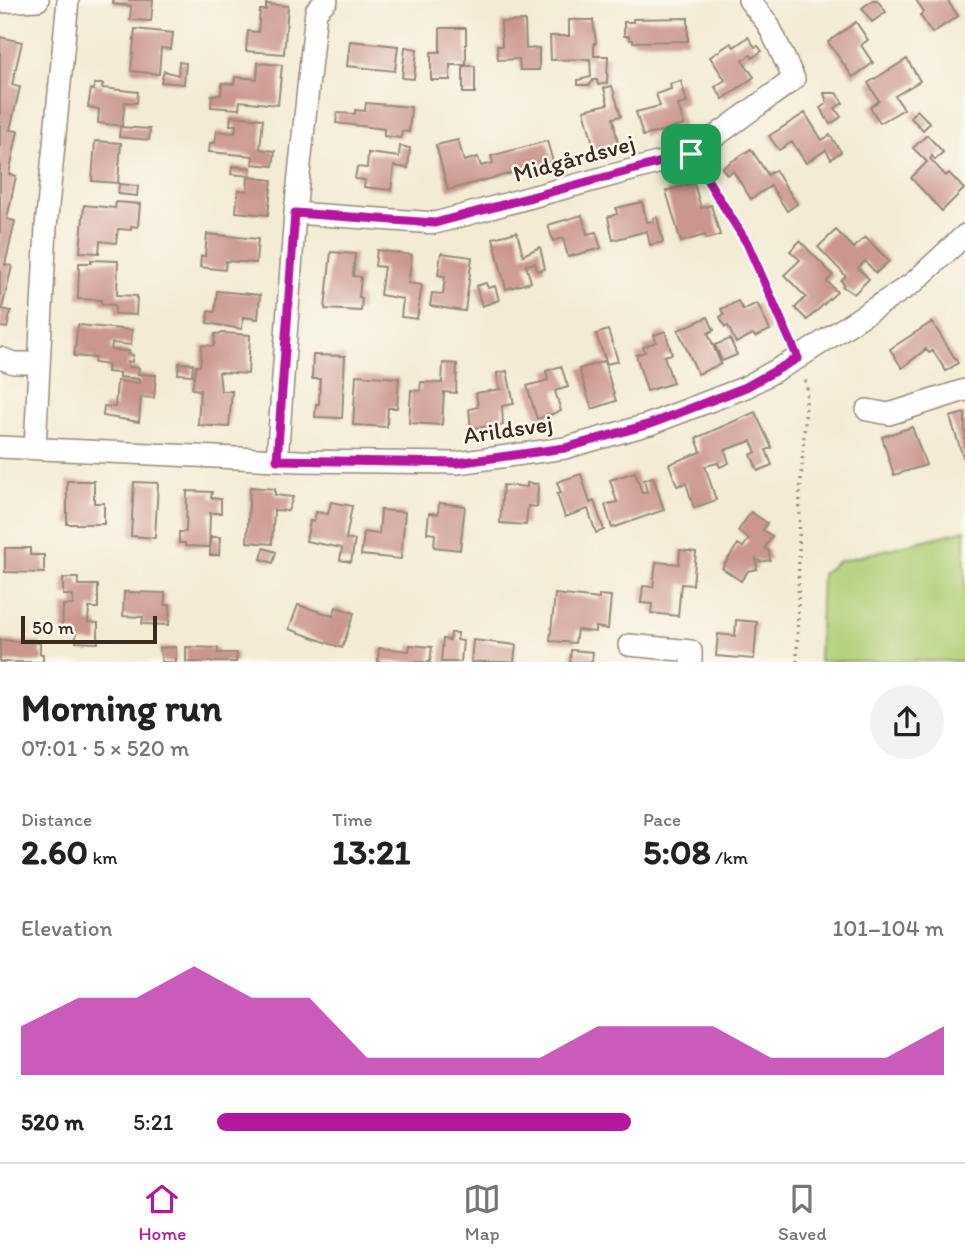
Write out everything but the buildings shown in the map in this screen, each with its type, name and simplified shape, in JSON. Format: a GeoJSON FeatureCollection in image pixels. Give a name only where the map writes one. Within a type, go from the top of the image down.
{"type":"FeatureCollection","features":[{"type":"Feature","properties":{"kind":"street"},"geometry":{"type":"LineString","coordinates":[[0,2],[38,0]]}},
{"type":"Feature","properties":{"kind":"street"},"geometry":{"type":"LineString","coordinates":[[35,448],[46,227],[68,0]]}},
{"type":"Feature","properties":{"kind":"street"},"geometry":{"type":"LineString","coordinates":[[277,460],[295,213],[316,11],[327,0]]}},
{"type":"Feature","properties":{"kind":"street","name":"Midgårdsvej"},"geometry":{"type":"LineString","coordinates":[[295,213],[435,223],[691,154],[794,79],[768,24],[749,0]]}},
{"type":"Feature","properties":{"kind":"street","name":"Arildsvej"},"geometry":{"type":"LineString","coordinates":[[0,447],[277,460],[457,463],[565,448],[650,424],[746,387],[798,358],[913,283],[965,235]]}},
{"type":"Feature","properties":{"kind":"street"},"geometry":{"type":"LineString","coordinates":[[0,358],[14,363],[39,363]]}},
{"type":"Feature","properties":{"kind":"street"},"geometry":{"type":"LineString","coordinates":[[867,410],[889,414],[965,390]]}},
{"type":"Feature","properties":{"kind":"street"},"geometry":{"type":"LineString","coordinates":[[629,645],[691,651],[691,662]]}},
{"type":"Feature","properties":{"kind":"path"},"geometry":{"type":"LineString","coordinates":[[691,154],[747,243],[798,358],[807,389],[800,494],[797,662]]}},
{"type":"Feature","properties":{"kind":"green space"},"geometry":{"type":"Polygon","coordinates":[[[965,530],[965,661],[819,661],[822,574],[837,562],[965,530]]]}},
{"type":"Feature","properties":{"kind":"route"},"geometry":{"type":"LineString","coordinates":[[691,154],[747,243],[798,358],[746,387],[650,424],[565,448],[457,463],[277,460],[295,213],[435,223],[691,154]]}}]}
